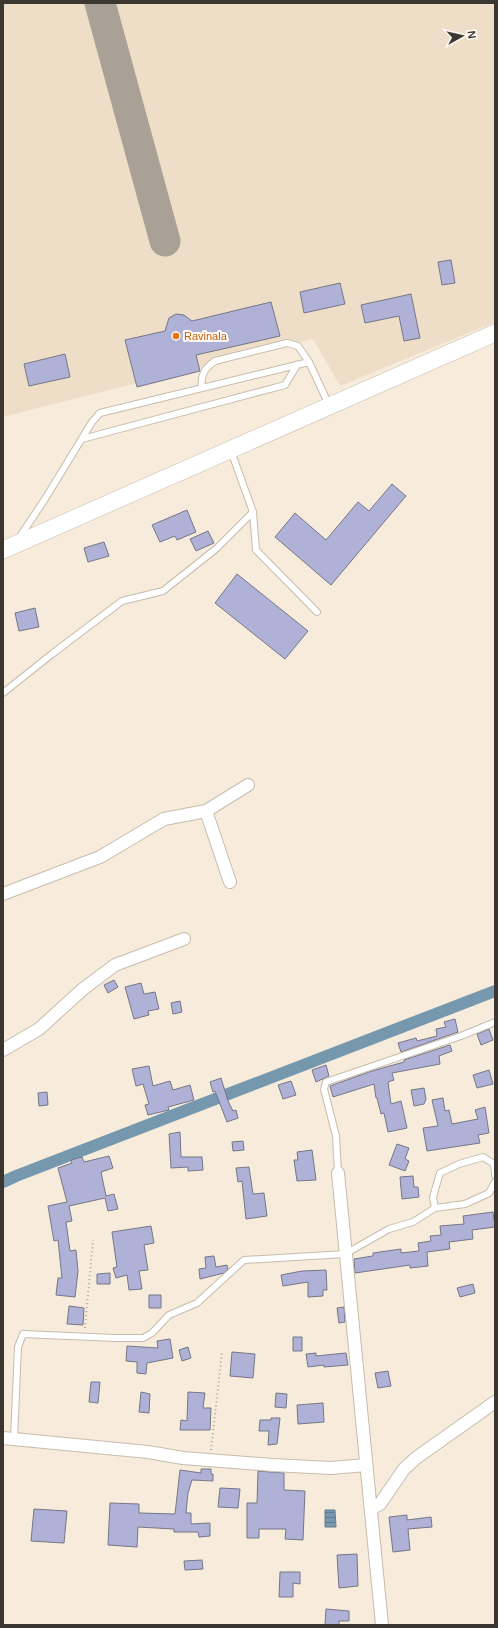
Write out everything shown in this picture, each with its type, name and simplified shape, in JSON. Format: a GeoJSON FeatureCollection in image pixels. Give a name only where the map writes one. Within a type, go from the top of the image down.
{"type":"FeatureCollection","features":[{"type":"Feature","properties":{"kind":"main road"},"geometry":{"type":"LineString","coordinates":[[8,547],[495,333]]}},
{"type":"Feature","properties":{"kind":"street"},"geometry":{"type":"LineString","coordinates":[[3,894],[100,857],[164,819],[206,811],[248,785]]}},
{"type":"Feature","properties":{"kind":"street"},"geometry":{"type":"LineString","coordinates":[[206,811],[230,882]]}},
{"type":"Feature","properties":{"kind":"street"},"geometry":{"type":"LineString","coordinates":[[3,1050],[39,1029],[83,989],[115,965],[184,939]]}},
{"type":"Feature","properties":{"kind":"street"},"geometry":{"type":"LineString","coordinates":[[338,1172],[382,1625]]}},
{"type":"Feature","properties":{"kind":"street"},"geometry":{"type":"LineString","coordinates":[[371,1509],[380,1504],[404,1469],[416,1458],[495,1402]]}},
{"type":"Feature","properties":{"kind":"street"},"geometry":{"type":"LineString","coordinates":[[8,1438],[148,1452],[183,1458],[325,1468],[366,1465]]}},
{"type":"Feature","properties":{"kind":"lane"},"geometry":{"type":"LineString","coordinates":[[202,388],[201,379],[207,367],[215,362],[287,343],[298,346],[308,362],[330,406]]}},
{"type":"Feature","properties":{"kind":"lane"},"geometry":{"type":"LineString","coordinates":[[8,547],[92,422],[100,414],[308,362]]}},
{"type":"Feature","properties":{"kind":"lane"},"geometry":{"type":"LineString","coordinates":[[82,439],[285,385],[297,365]]}},
{"type":"Feature","properties":{"kind":"lane"},"geometry":{"type":"LineString","coordinates":[[230,450],[253,512],[256,550],[317,612]]}},
{"type":"Feature","properties":{"kind":"lane"},"geometry":{"type":"LineString","coordinates":[[3,693],[122,601],[163,591],[217,548],[253,512]]}},
{"type":"Feature","properties":{"kind":"lane"},"geometry":{"type":"LineString","coordinates":[[338,1172],[336,1136],[324,1088],[326,1082],[461,1036],[495,1022]]}},
{"type":"Feature","properties":{"kind":"lane"},"geometry":{"type":"LineString","coordinates":[[435,1208],[433,1197],[440,1173],[459,1164],[483,1158],[494,1164],[495,1175]]}},
{"type":"Feature","properties":{"kind":"lane"},"geometry":{"type":"LineString","coordinates":[[8,1438],[18,1347],[23,1334],[143,1338],[152,1333],[169,1315],[197,1304],[244,1260],[345,1254],[389,1229],[413,1222],[435,1208],[465,1204],[489,1193],[495,1182]]}},
{"type":"Feature","properties":{"kind":"path"},"geometry":{"type":"LineString","coordinates":[[84,1337],[93,1240]]}},
{"type":"Feature","properties":{"kind":"path"},"geometry":{"type":"LineString","coordinates":[[210,1459],[222,1352]]}},
{"type":"Feature","properties":{"kind":"shaded area"},"geometry":{"type":"Polygon","coordinates":[[[3,3],[495,3],[495,322],[340,386],[313,339],[3,417],[3,3]]]}},
{"type":"Feature","properties":{"kind":"water"},"geometry":{"type":"Polygon","coordinates":[[[325,1510],[335,1510],[336,1527],[325,1527],[325,1510]]]}},
{"type":"Feature","properties":{"kind":"building"},"geometry":{"type":"Polygon","coordinates":[[[451,260],[455,283],[442,285],[438,262],[451,260]]]}},
{"type":"Feature","properties":{"kind":"building"},"geometry":{"type":"Polygon","coordinates":[[[340,283],[345,304],[304,313],[300,292],[340,283]]]}},
{"type":"Feature","properties":{"kind":"building"},"geometry":{"type":"Polygon","coordinates":[[[411,294],[420,338],[404,341],[399,316],[365,323],[361,305],[411,294]]]}},
{"type":"Feature","properties":{"kind":"building"},"geometry":{"type":"Polygon","coordinates":[[[271,302],[280,336],[196,355],[200,371],[137,387],[125,340],[165,331],[169,318],[176,314],[184,315],[192,321],[271,302]]]}},
{"type":"Feature","properties":{"kind":"building"},"geometry":{"type":"Polygon","coordinates":[[[65,354],[70,377],[29,386],[24,364],[65,354]]]}},
{"type":"Feature","properties":{"kind":"building"},"geometry":{"type":"Polygon","coordinates":[[[392,484],[406,496],[331,585],[275,537],[295,513],[326,540],[358,502],[369,511],[392,484]]]}},
{"type":"Feature","properties":{"kind":"building"},"geometry":{"type":"Polygon","coordinates":[[[187,510],[196,532],[177,540],[175,536],[160,542],[152,525],[187,510]]]}},
{"type":"Feature","properties":{"kind":"building"},"geometry":{"type":"Polygon","coordinates":[[[208,531],[214,543],[196,551],[190,539],[208,531]]]}},
{"type":"Feature","properties":{"kind":"building"},"geometry":{"type":"Polygon","coordinates":[[[104,542],[109,556],[88,562],[84,548],[104,542]]]}},
{"type":"Feature","properties":{"kind":"building"},"geometry":{"type":"Polygon","coordinates":[[[237,574],[308,631],[285,659],[215,603],[237,574]]]}},
{"type":"Feature","properties":{"kind":"building"},"geometry":{"type":"Polygon","coordinates":[[[35,608],[39,627],[19,631],[15,613],[35,608]]]}},
{"type":"Feature","properties":{"kind":"building"},"geometry":{"type":"Polygon","coordinates":[[[114,980],[118,987],[108,993],[104,985],[114,980]]]}},
{"type":"Feature","properties":{"kind":"building"},"geometry":{"type":"Polygon","coordinates":[[[141,983],[144,994],[155,992],[159,1009],[148,1011],[149,1015],[134,1019],[125,987],[141,983]]]}},
{"type":"Feature","properties":{"kind":"building"},"geometry":{"type":"Polygon","coordinates":[[[180,1001],[182,1012],[173,1014],[171,1003],[180,1001]]]}},
{"type":"Feature","properties":{"kind":"building"},"geometry":{"type":"Polygon","coordinates":[[[455,1019],[458,1032],[401,1052],[398,1043],[416,1038],[417,1041],[437,1036],[436,1029],[446,1027],[444,1022],[455,1019]]]}},
{"type":"Feature","properties":{"kind":"building"},"geometry":{"type":"Polygon","coordinates":[[[489,1029],[493,1040],[481,1045],[477,1034],[489,1029]]]}},
{"type":"Feature","properties":{"kind":"building"},"geometry":{"type":"Polygon","coordinates":[[[450,1045],[452,1051],[439,1056],[440,1064],[392,1073],[394,1080],[388,1082],[391,1104],[401,1101],[407,1128],[388,1132],[384,1113],[381,1114],[376,1098],[374,1084],[333,1097],[330,1086],[372,1071],[404,1062],[404,1060],[450,1045]]]}},
{"type":"Feature","properties":{"kind":"building"},"geometry":{"type":"Polygon","coordinates":[[[326,1065],[329,1076],[316,1082],[312,1070],[326,1065]]]}},
{"type":"Feature","properties":{"kind":"building"},"geometry":{"type":"Polygon","coordinates":[[[149,1066],[153,1086],[170,1081],[173,1090],[190,1085],[194,1100],[168,1107],[169,1110],[148,1115],[145,1105],[149,1104],[143,1084],[136,1086],[132,1069],[149,1066]]]}},
{"type":"Feature","properties":{"kind":"building"},"geometry":{"type":"Polygon","coordinates":[[[489,1070],[493,1084],[477,1088],[473,1075],[489,1070]]]}},
{"type":"Feature","properties":{"kind":"building"},"geometry":{"type":"Polygon","coordinates":[[[221,1078],[228,1101],[233,1111],[236,1110],[238,1118],[227,1122],[210,1082],[221,1078]]]}},
{"type":"Feature","properties":{"kind":"building"},"geometry":{"type":"Polygon","coordinates":[[[291,1081],[296,1095],[283,1099],[278,1085],[291,1081]]]}},
{"type":"Feature","properties":{"kind":"building"},"geometry":{"type":"Polygon","coordinates":[[[424,1088],[426,1099],[424,1104],[414,1106],[411,1090],[424,1088]]]}},
{"type":"Feature","properties":{"kind":"building"},"geometry":{"type":"Polygon","coordinates":[[[47,1092],[48,1105],[39,1106],[38,1093],[47,1092]]]}},
{"type":"Feature","properties":{"kind":"building"},"geometry":{"type":"Polygon","coordinates":[[[443,1098],[445,1111],[449,1110],[452,1124],[478,1119],[475,1110],[485,1107],[489,1133],[478,1135],[480,1143],[427,1151],[423,1128],[438,1126],[432,1100],[443,1098]]]}},
{"type":"Feature","properties":{"kind":"building"},"geometry":{"type":"Polygon","coordinates":[[[180,1132],[181,1157],[202,1157],[203,1170],[188,1171],[188,1167],[171,1168],[169,1134],[180,1132]]]}},
{"type":"Feature","properties":{"kind":"building"},"geometry":{"type":"Polygon","coordinates":[[[243,1141],[244,1150],[233,1151],[232,1142],[243,1141]]]}},
{"type":"Feature","properties":{"kind":"building"},"geometry":{"type":"Polygon","coordinates":[[[397,1144],[409,1148],[405,1159],[409,1161],[405,1171],[389,1165],[397,1144]]]}},
{"type":"Feature","properties":{"kind":"building"},"geometry":{"type":"Polygon","coordinates":[[[312,1150],[316,1180],[297,1181],[294,1160],[298,1160],[297,1152],[312,1150]]]}},
{"type":"Feature","properties":{"kind":"building"},"geometry":{"type":"Polygon","coordinates":[[[109,1156],[113,1168],[101,1172],[106,1196],[114,1194],[118,1209],[108,1211],[105,1198],[69,1206],[72,1221],[66,1222],[70,1251],[76,1250],[78,1271],[75,1297],[56,1295],[58,1278],[62,1278],[58,1240],[54,1241],[48,1206],[67,1202],[58,1168],[72,1163],[71,1160],[82,1157],[84,1162],[109,1156]]]}},
{"type":"Feature","properties":{"kind":"building"},"geometry":{"type":"Polygon","coordinates":[[[249,1167],[253,1194],[264,1193],[267,1216],[246,1219],[242,1181],[238,1182],[236,1168],[249,1167]]]}},
{"type":"Feature","properties":{"kind":"building"},"geometry":{"type":"Polygon","coordinates":[[[413,1176],[414,1187],[418,1187],[419,1197],[402,1199],[400,1177],[413,1176]]]}},
{"type":"Feature","properties":{"kind":"building"},"geometry":{"type":"Polygon","coordinates":[[[493,1212],[495,1227],[472,1230],[473,1239],[449,1242],[450,1249],[427,1252],[428,1266],[410,1268],[410,1265],[355,1273],[354,1259],[373,1256],[373,1253],[401,1249],[401,1253],[419,1251],[418,1243],[431,1241],[430,1236],[441,1235],[440,1226],[464,1224],[463,1216],[493,1212]]]}},
{"type":"Feature","properties":{"kind":"building"},"geometry":{"type":"Polygon","coordinates":[[[151,1226],[154,1243],[144,1245],[148,1270],[139,1271],[142,1289],[129,1290],[127,1275],[116,1278],[113,1268],[117,1267],[112,1232],[151,1226]]]}},
{"type":"Feature","properties":{"kind":"building"},"geometry":{"type":"Polygon","coordinates":[[[214,1256],[216,1267],[227,1265],[228,1269],[224,1273],[200,1279],[199,1269],[206,1268],[205,1257],[214,1256]]]}},
{"type":"Feature","properties":{"kind":"building"},"geometry":{"type":"Polygon","coordinates":[[[326,1270],[327,1290],[323,1290],[323,1296],[308,1297],[308,1282],[283,1286],[281,1275],[302,1271],[326,1270]]]}},
{"type":"Feature","properties":{"kind":"building"},"geometry":{"type":"Polygon","coordinates":[[[110,1273],[110,1284],[97,1284],[97,1274],[110,1273]]]}},
{"type":"Feature","properties":{"kind":"building"},"geometry":{"type":"Polygon","coordinates":[[[473,1284],[475,1293],[460,1297],[457,1288],[473,1284]]]}},
{"type":"Feature","properties":{"kind":"building"},"geometry":{"type":"Polygon","coordinates":[[[149,1295],[161,1295],[161,1308],[149,1308],[149,1295]]]}},
{"type":"Feature","properties":{"kind":"building"},"geometry":{"type":"Polygon","coordinates":[[[69,1306],[84,1308],[83,1325],[67,1324],[69,1306]]]}},
{"type":"Feature","properties":{"kind":"building"},"geometry":{"type":"Polygon","coordinates":[[[344,1307],[345,1322],[339,1323],[337,1308],[344,1307]]]}},
{"type":"Feature","properties":{"kind":"building"},"geometry":{"type":"Polygon","coordinates":[[[293,1337],[302,1337],[302,1351],[293,1351],[293,1337]]]}},
{"type":"Feature","properties":{"kind":"building"},"geometry":{"type":"Polygon","coordinates":[[[170,1339],[173,1358],[147,1363],[146,1374],[137,1373],[137,1362],[126,1361],[127,1346],[158,1348],[157,1341],[170,1339]]]}},
{"type":"Feature","properties":{"kind":"building"},"geometry":{"type":"Polygon","coordinates":[[[188,1347],[191,1358],[182,1361],[179,1350],[188,1347]]]}},
{"type":"Feature","properties":{"kind":"building"},"geometry":{"type":"Polygon","coordinates":[[[232,1352],[255,1354],[253,1378],[230,1376],[232,1352]]]}},
{"type":"Feature","properties":{"kind":"building"},"geometry":{"type":"Polygon","coordinates":[[[316,1353],[316,1356],[346,1353],[348,1365],[308,1367],[306,1354],[316,1353]]]}},
{"type":"Feature","properties":{"kind":"building"},"geometry":{"type":"Polygon","coordinates":[[[388,1371],[391,1386],[378,1388],[375,1373],[388,1371]]]}},
{"type":"Feature","properties":{"kind":"building"},"geometry":{"type":"Polygon","coordinates":[[[91,1382],[100,1382],[98,1403],[89,1402],[91,1382]]]}},
{"type":"Feature","properties":{"kind":"building"},"geometry":{"type":"Polygon","coordinates":[[[141,1392],[150,1394],[149,1413],[139,1412],[141,1392]]]}},
{"type":"Feature","properties":{"kind":"building"},"geometry":{"type":"Polygon","coordinates":[[[188,1392],[205,1393],[203,1408],[211,1408],[210,1430],[180,1430],[181,1420],[187,1421],[188,1392]]]}},
{"type":"Feature","properties":{"kind":"building"},"geometry":{"type":"Polygon","coordinates":[[[276,1393],[287,1394],[286,1408],[275,1407],[276,1393]]]}},
{"type":"Feature","properties":{"kind":"building"},"geometry":{"type":"Polygon","coordinates":[[[323,1403],[324,1422],[298,1424],[297,1405],[323,1403]]]}},
{"type":"Feature","properties":{"kind":"building"},"geometry":{"type":"Polygon","coordinates":[[[271,1418],[280,1418],[277,1444],[268,1445],[269,1431],[259,1431],[260,1420],[271,1420],[271,1418]]]}},
{"type":"Feature","properties":{"kind":"building"},"geometry":{"type":"Polygon","coordinates":[[[201,1469],[211,1469],[213,1481],[192,1480],[188,1493],[186,1513],[191,1513],[191,1524],[210,1523],[210,1536],[199,1537],[198,1532],[174,1532],[174,1529],[138,1527],[137,1547],[108,1545],[110,1503],[139,1504],[139,1513],[175,1514],[180,1470],[201,1473],[201,1469]]]}},
{"type":"Feature","properties":{"kind":"building"},"geometry":{"type":"Polygon","coordinates":[[[258,1471],[284,1473],[284,1490],[305,1491],[303,1540],[285,1539],[286,1529],[259,1529],[259,1538],[247,1538],[247,1503],[257,1503],[258,1471]]]}},
{"type":"Feature","properties":{"kind":"building"},"geometry":{"type":"Polygon","coordinates":[[[220,1488],[240,1489],[238,1508],[218,1507],[220,1488]]]}},
{"type":"Feature","properties":{"kind":"building"},"geometry":{"type":"Polygon","coordinates":[[[34,1509],[67,1511],[64,1543],[31,1541],[34,1509]]]}},
{"type":"Feature","properties":{"kind":"building"},"geometry":{"type":"Polygon","coordinates":[[[407,1515],[407,1520],[431,1517],[432,1527],[408,1529],[410,1550],[393,1552],[389,1517],[407,1515]]]}},
{"type":"Feature","properties":{"kind":"building"},"geometry":{"type":"Polygon","coordinates":[[[357,1554],[358,1586],[339,1588],[337,1555],[357,1554]]]}},
{"type":"Feature","properties":{"kind":"building"},"geometry":{"type":"Polygon","coordinates":[[[202,1560],[203,1569],[185,1570],[184,1561],[202,1560]]]}},
{"type":"Feature","properties":{"kind":"building"},"geometry":{"type":"Polygon","coordinates":[[[280,1572],[300,1572],[300,1584],[293,1583],[293,1597],[279,1597],[280,1572]]]}},
{"type":"Feature","properties":{"kind":"building"},"geometry":{"type":"Polygon","coordinates":[[[326,1609],[349,1611],[349,1621],[339,1621],[339,1625],[325,1625],[326,1609]]]}},
{"type":"Feature","properties":{"kind":"waterway"},"geometry":{"type":"LineString","coordinates":[[3,1182],[495,991]]}},
{"type":"Feature","properties":{"kind":"taxiway"},"geometry":{"type":"LineString","coordinates":[[100,3],[165,241]]}},
{"type":"Feature","properties":{"kind":"place","name":"Ravinala"},"geometry":{"type":"Point","coordinates":[176,336]}}]}
